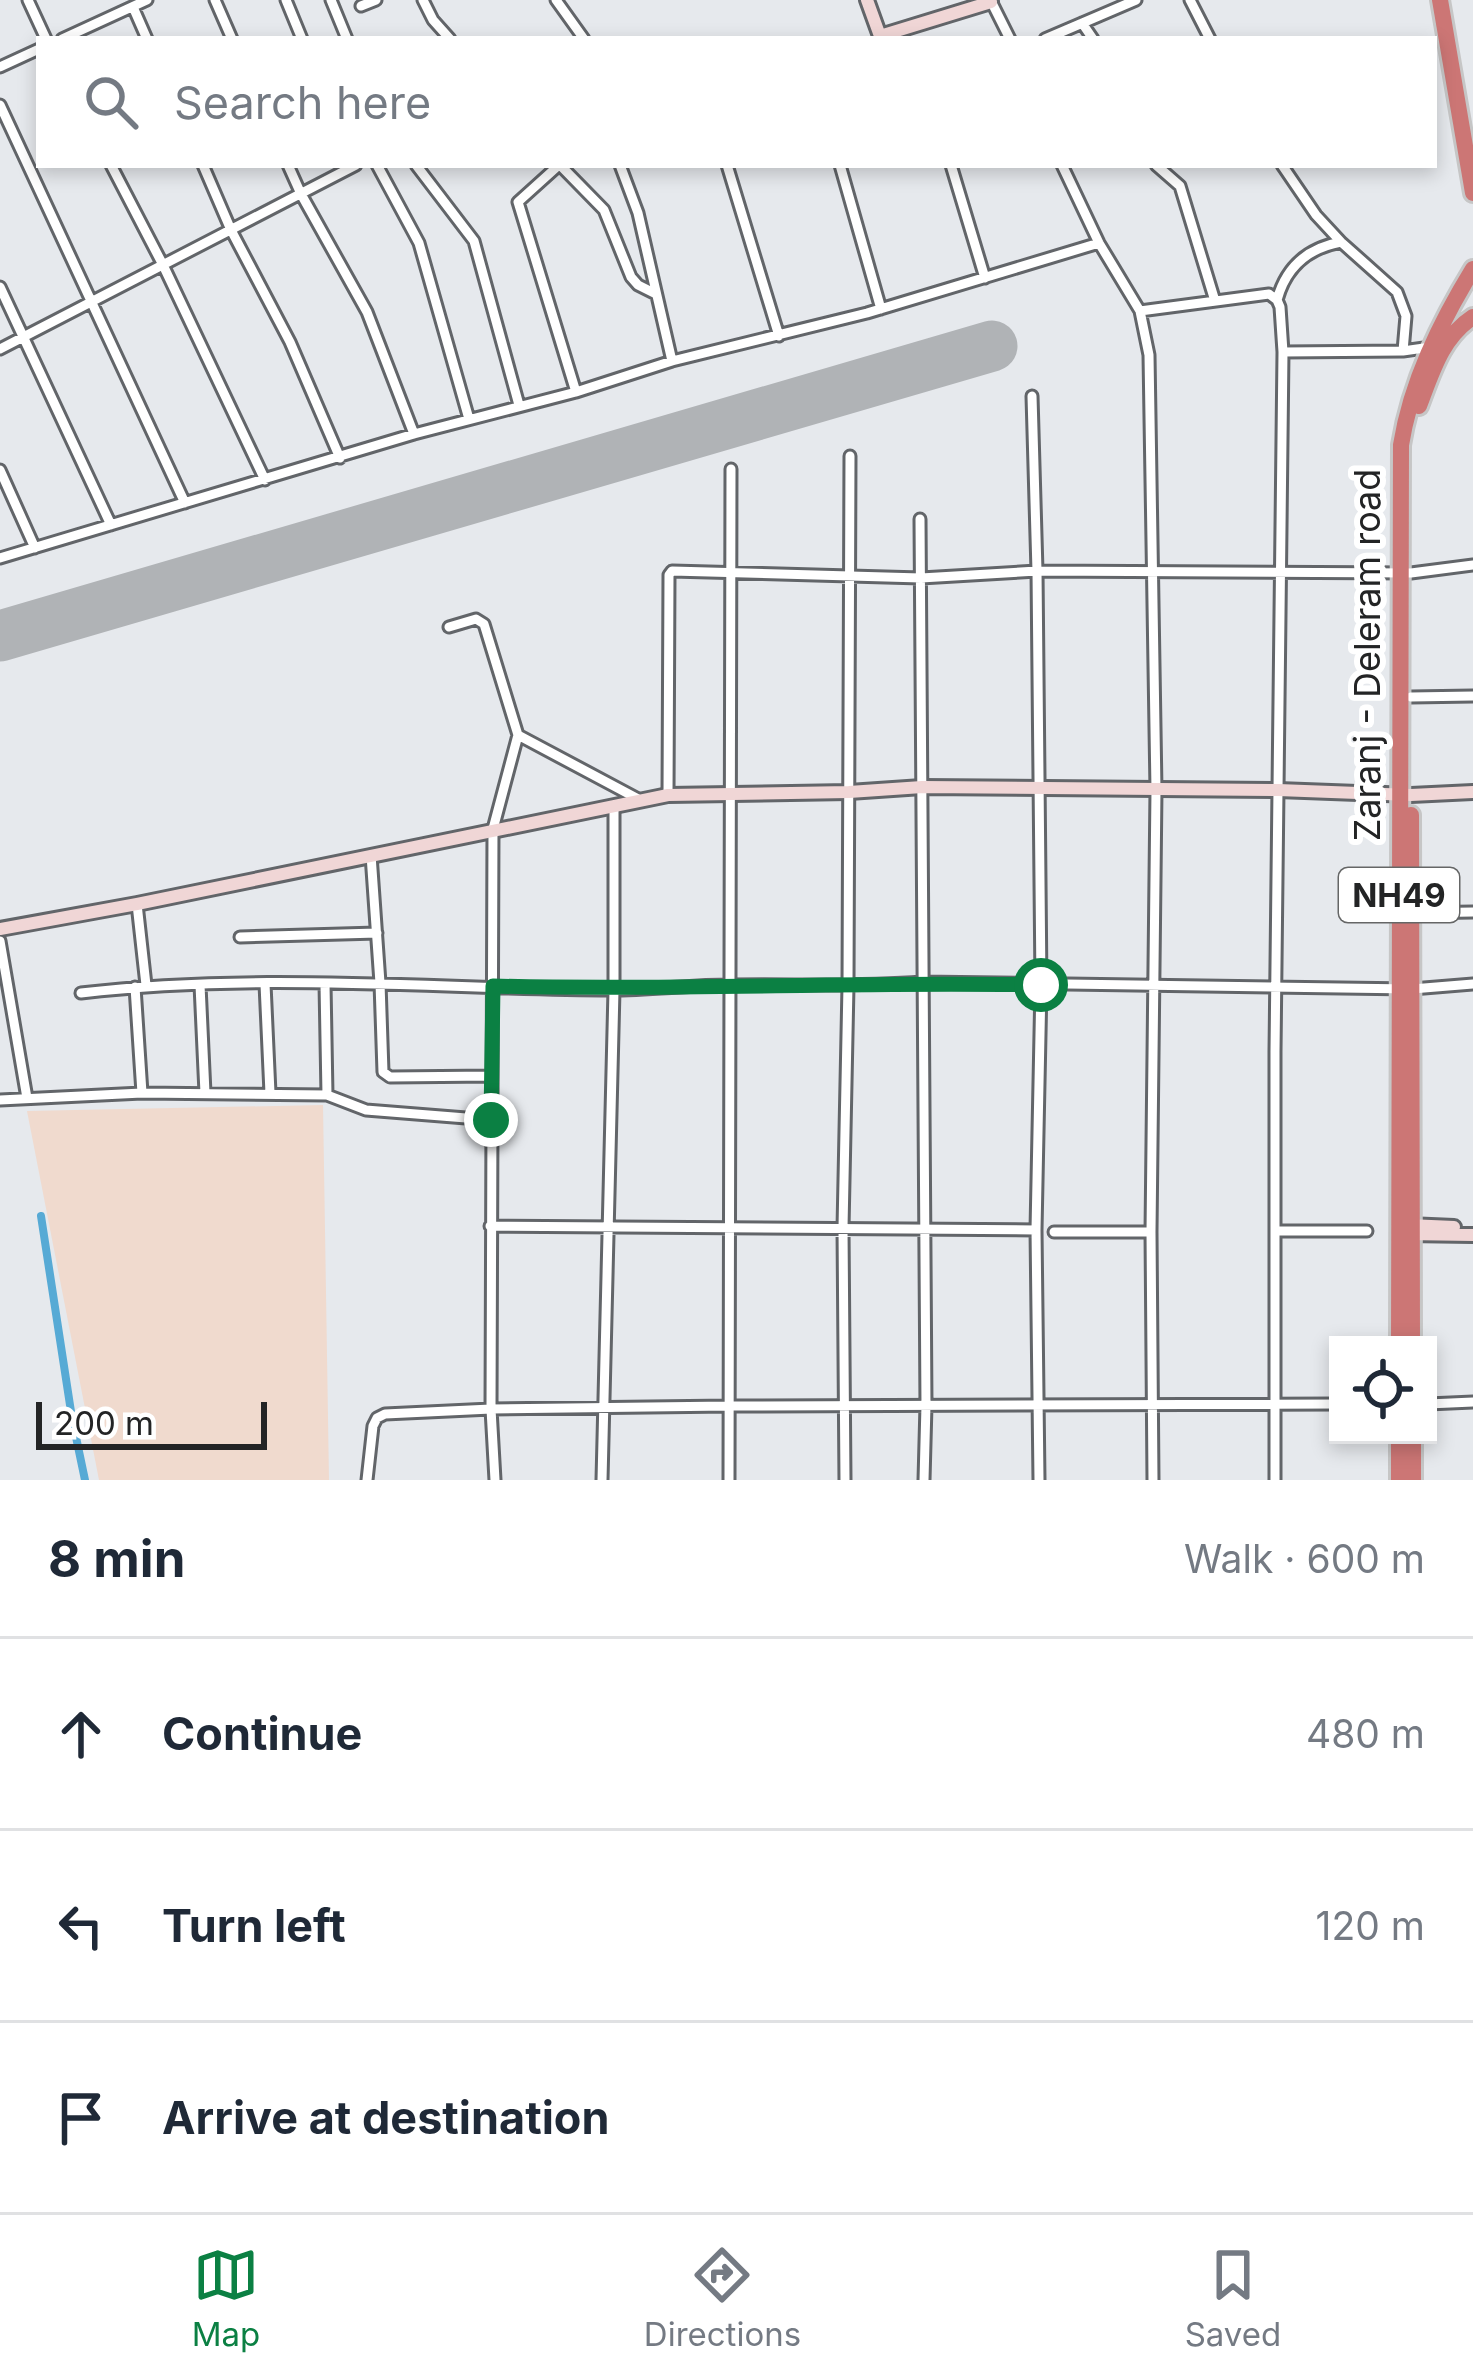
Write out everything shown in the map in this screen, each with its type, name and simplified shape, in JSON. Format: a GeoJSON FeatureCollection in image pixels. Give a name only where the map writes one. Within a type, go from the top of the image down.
{"type":"FeatureCollection","features":[{"type":"Feature","properties":{"kind":"highway"},"geometry":{"type":"LineString","coordinates":[[1440,0],[1473,193]]}},
{"type":"Feature","properties":{"kind":"highway"},"geometry":{"type":"LineString","coordinates":[[1450,0],[1473,146]]}},
{"type":"Feature","properties":{"kind":"highway","name":"Zaranj - Deleram road"},"geometry":{"type":"LineString","coordinates":[[1405,989],[1412,914],[1405,795],[1411,697],[1401,445],[1408,407],[1431,347],[1473,269]]}},
{"type":"Feature","properties":{"kind":"highway","name":"Zaranj - Deleram road"},"geometry":{"type":"LineString","coordinates":[[1399,1336],[1405,1229],[1410,442],[1447,340],[1473,317]]}},
{"type":"Feature","properties":{"kind":"highway","name":"Zaranj - Deleram road"},"geometry":{"type":"LineString","coordinates":[[1405,1229],[1411,1336]]}},
{"type":"Feature","properties":{"kind":"highway"},"geometry":{"type":"LineString","coordinates":[[1399,1444],[1399,1480]]}},
{"type":"Feature","properties":{"kind":"highway"},"geometry":{"type":"LineString","coordinates":[[1413,1444],[1413,1480]]}},
{"type":"Feature","properties":{"kind":"street"},"geometry":{"type":"LineString","coordinates":[[28,0],[45,36]]}},
{"type":"Feature","properties":{"kind":"street"},"geometry":{"type":"LineString","coordinates":[[69,36],[147,0]]}},
{"type":"Feature","properties":{"kind":"street"},"geometry":{"type":"LineString","coordinates":[[215,0],[231,36]]}},
{"type":"Feature","properties":{"kind":"street"},"geometry":{"type":"LineString","coordinates":[[286,0],[301,36]]}},
{"type":"Feature","properties":{"kind":"street"},"geometry":{"type":"LineString","coordinates":[[331,0],[346,36]]}},
{"type":"Feature","properties":{"kind":"street"},"geometry":{"type":"LineString","coordinates":[[361,5],[376,0]]}},
{"type":"Feature","properties":{"kind":"street"},"geometry":{"type":"LineString","coordinates":[[423,0],[447,36]]}},
{"type":"Feature","properties":{"kind":"street"},"geometry":{"type":"LineString","coordinates":[[556,0],[582,36]]}},
{"type":"Feature","properties":{"kind":"street"},"geometry":{"type":"LineString","coordinates":[[867,0],[877,36]]}},
{"type":"Feature","properties":{"kind":"street"},"geometry":{"type":"LineString","coordinates":[[1053,36],[1116,4],[1136,0]]}},
{"type":"Feature","properties":{"kind":"street"},"geometry":{"type":"LineString","coordinates":[[1190,0],[1208,36]]}},
{"type":"Feature","properties":{"kind":"street"},"geometry":{"type":"LineString","coordinates":[[910,33],[991,1],[1008,36]]}},
{"type":"Feature","properties":{"kind":"street"},"geometry":{"type":"LineString","coordinates":[[133,7],[146,36]]}},
{"type":"Feature","properties":{"kind":"street"},"geometry":{"type":"LineString","coordinates":[[1082,23],[1091,36]]}},
{"type":"Feature","properties":{"kind":"street"},"geometry":{"type":"LineString","coordinates":[[0,68],[36,51]]}},
{"type":"Feature","properties":{"kind":"street"},"geometry":{"type":"LineString","coordinates":[[0,105],[185,503]]}},
{"type":"Feature","properties":{"kind":"street"},"geometry":{"type":"LineString","coordinates":[[113,168],[265,480]]}},
{"type":"Feature","properties":{"kind":"street"},"geometry":{"type":"LineString","coordinates":[[204,168],[290,342],[340,458]]}},
{"type":"Feature","properties":{"kind":"street"},"geometry":{"type":"LineString","coordinates":[[289,168],[367,312],[414,434]]}},
{"type":"Feature","properties":{"kind":"street"},"geometry":{"type":"LineString","coordinates":[[0,349],[350,168]]}},
{"type":"Feature","properties":{"kind":"street"},"geometry":{"type":"LineString","coordinates":[[379,168],[419,243],[470,419]]}},
{"type":"Feature","properties":{"kind":"street"},"geometry":{"type":"LineString","coordinates":[[418,168],[475,241],[519,405]]}},
{"type":"Feature","properties":{"kind":"street"},"geometry":{"type":"LineString","coordinates":[[557,168],[518,202],[575,392]]}},
{"type":"Feature","properties":{"kind":"street"},"geometry":{"type":"LineString","coordinates":[[563,168],[604,210],[631,278],[656,295]]}},
{"type":"Feature","properties":{"kind":"street"},"geometry":{"type":"LineString","coordinates":[[621,168],[638,213],[672,361]]}},
{"type":"Feature","properties":{"kind":"street"},"geometry":{"type":"LineString","coordinates":[[729,168],[779,336]]}},
{"type":"Feature","properties":{"kind":"street"},"geometry":{"type":"LineString","coordinates":[[841,168],[880,309]]}},
{"type":"Feature","properties":{"kind":"street"},"geometry":{"type":"LineString","coordinates":[[952,168],[985,278]]}},
{"type":"Feature","properties":{"kind":"street"},"geometry":{"type":"LineString","coordinates":[[1063,168],[1099,243],[1140,311],[1149,355],[1156,790],[1153,1480]]}},
{"type":"Feature","properties":{"kind":"street"},"geometry":{"type":"LineString","coordinates":[[1159,168],[1180,186],[1215,301]]}},
{"type":"Feature","properties":{"kind":"street"},"geometry":{"type":"LineString","coordinates":[[1284,168],[1316,215],[1397,292],[1406,316],[1403,350]]}},
{"type":"Feature","properties":{"kind":"street"},"geometry":{"type":"LineString","coordinates":[[1275,1480],[1283,352],[1277,301],[1282,284],[1305,256],[1341,242]]}},
{"type":"Feature","properties":{"kind":"street"},"geometry":{"type":"LineString","coordinates":[[0,558],[414,434],[672,361],[880,309],[1099,243]]}},
{"type":"Feature","properties":{"kind":"street"},"geometry":{"type":"LineString","coordinates":[[0,287],[112,525]]}},
{"type":"Feature","properties":{"kind":"street"},"geometry":{"type":"LineString","coordinates":[[1140,311],[1268,294],[1277,301]]}},
{"type":"Feature","properties":{"kind":"street"},"geometry":{"type":"LineString","coordinates":[[1283,352],[1431,347]]}},
{"type":"Feature","properties":{"kind":"street"},"geometry":{"type":"LineString","coordinates":[[1032,396],[1041,985],[1036,1230],[1039,1480]]}},
{"type":"Feature","properties":{"kind":"street"},"geometry":{"type":"LineString","coordinates":[[845,1480],[850,456]]}},
{"type":"Feature","properties":{"kind":"street"},"geometry":{"type":"LineString","coordinates":[[729,1480],[731,469]]}},
{"type":"Feature","properties":{"kind":"street"},"geometry":{"type":"LineString","coordinates":[[0,470],[35,548]]}},
{"type":"Feature","properties":{"kind":"street"},"geometry":{"type":"LineString","coordinates":[[920,519],[924,1480]]}},
{"type":"Feature","properties":{"kind":"street"},"geometry":{"type":"LineString","coordinates":[[668,794],[670,572],[921,578],[1037,571],[1406,573],[1473,565]]}},
{"type":"Feature","properties":{"kind":"street"},"geometry":{"type":"LineString","coordinates":[[449,627],[476,619],[484,624],[518,735],[493,829],[490,1226],[495,1480]]}},
{"type":"Feature","properties":{"kind":"street"},"geometry":{"type":"LineString","coordinates":[[1411,697],[1473,696]]}},
{"type":"Feature","properties":{"kind":"street"},"geometry":{"type":"LineString","coordinates":[[518,735],[642,800]]}},
{"type":"Feature","properties":{"kind":"street"},"geometry":{"type":"LineString","coordinates":[[0,929],[668,794],[922,788],[1473,792]]}},
{"type":"Feature","properties":{"kind":"street"},"geometry":{"type":"LineString","coordinates":[[602,1480],[614,806]]}},
{"type":"Feature","properties":{"kind":"street"},"geometry":{"type":"LineString","coordinates":[[371,855],[382,1072],[386,1076],[492,1076]]}},
{"type":"Feature","properties":{"kind":"street"},"geometry":{"type":"LineString","coordinates":[[137,904],[142,1093]]}},
{"type":"Feature","properties":{"kind":"street"},"geometry":{"type":"LineString","coordinates":[[1412,914],[1473,912]]}},
{"type":"Feature","properties":{"kind":"street"},"geometry":{"type":"LineString","coordinates":[[240,938],[377,933]]}},
{"type":"Feature","properties":{"kind":"street"},"geometry":{"type":"LineString","coordinates":[[0,941],[27,1098]]}},
{"type":"Feature","properties":{"kind":"street"},"geometry":{"type":"LineString","coordinates":[[81,993],[141,986],[380,983],[614,990],[922,982],[1405,989],[1473,984]]}},
{"type":"Feature","properties":{"kind":"street"},"geometry":{"type":"LineString","coordinates":[[265,984],[270,1093]]}},
{"type":"Feature","properties":{"kind":"street"},"geometry":{"type":"LineString","coordinates":[[326,984],[327,1095]]}},
{"type":"Feature","properties":{"kind":"street"},"geometry":{"type":"LineString","coordinates":[[200,985],[205,1093]]}},
{"type":"Feature","properties":{"kind":"street"},"geometry":{"type":"LineString","coordinates":[[0,1100],[142,1093],[327,1095],[366,1110],[491,1120]]}},
{"type":"Feature","properties":{"kind":"street"},"geometry":{"type":"LineString","coordinates":[[490,1226],[1036,1230]]}},
{"type":"Feature","properties":{"kind":"street"},"geometry":{"type":"LineString","coordinates":[[1405,1229],[1473,1232]]}},
{"type":"Feature","properties":{"kind":"street"},"geometry":{"type":"LineString","coordinates":[[1277,1231],[1367,1231]]}},
{"type":"Feature","properties":{"kind":"street"},"geometry":{"type":"LineString","coordinates":[[1054,1232],[1151,1232]]}},
{"type":"Feature","properties":{"kind":"street"},"geometry":{"type":"LineString","coordinates":[[1437,1404],[1473,1402]]}},
{"type":"Feature","properties":{"kind":"street"},"geometry":{"type":"LineString","coordinates":[[367,1480],[373,1426],[385,1414],[729,1406],[1329,1404]]}},
{"type":"Feature","properties":{"kind":"shaded area"},"geometry":{"type":"Polygon","coordinates":[[[323,1105],[329,1480],[99,1480],[27,1111],[323,1105]]]}},
{"type":"Feature","properties":{"kind":"waterway"},"geometry":{"type":"LineString","coordinates":[[41,1216],[85,1480]]}},
{"type":"Feature","properties":{"kind":"runway"},"geometry":{"type":"LineString","coordinates":[[0,636],[992,346]]}},
{"type":"Feature","properties":{"kind":"route"},"geometry":{"type":"LineString","coordinates":[[491,1120],[493,986],[614,990],[922,982],[1041,985]]}}]}
